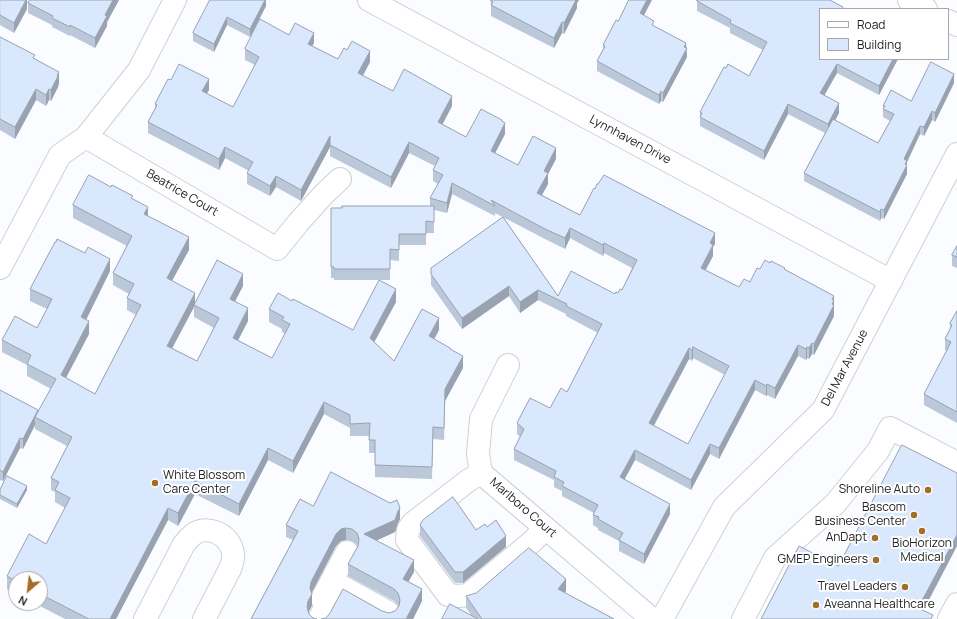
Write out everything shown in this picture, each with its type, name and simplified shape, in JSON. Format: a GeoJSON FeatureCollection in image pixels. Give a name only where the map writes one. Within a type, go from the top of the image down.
{"type":"FeatureCollection","features":[{"type":"Feature","properties":{"kind":"street"},"geometry":{"type":"LineString","coordinates":[[0,268],[60,155],[86,137],[139,70],[175,0]]}},
{"type":"Feature","properties":{"kind":"street","name":"Lynnhaven Drive"},"geometry":{"type":"LineString","coordinates":[[369,0],[890,281]]}},
{"type":"Feature","properties":{"kind":"street"},"geometry":{"type":"LineString","coordinates":[[909,0],[924,8]]}},
{"type":"Feature","properties":{"kind":"street","name":"Beatrice Court"},"geometry":{"type":"LineString","coordinates":[[86,137],[277,249],[324,194],[340,179]]}},
{"type":"Feature","properties":{"kind":"street","name":"Del Mar Avenue"},"geometry":{"type":"LineString","coordinates":[[662,619],[724,507],[823,410],[890,281],[949,190],[957,154]]}},
{"type":"Feature","properties":{"kind":"street","name":"Marlboro Court"},"geometry":{"type":"LineString","coordinates":[[508,365],[481,419],[478,454],[481,473],[652,619]]}},
{"type":"Feature","properties":{"kind":"street"},"geometry":{"type":"LineString","coordinates":[[742,619],[775,558],[835,504],[878,451],[890,428],[957,463]]}},
{"type":"Feature","properties":{"kind":"street"},"geometry":{"type":"LineString","coordinates":[[481,473],[419,518],[408,530],[407,540],[448,595],[468,595],[533,541],[545,528]]}},
{"type":"Feature","properties":{"kind":"street"},"geometry":{"type":"LineString","coordinates":[[145,619],[184,544],[196,533],[204,530],[220,533],[226,538],[231,545],[233,561],[204,619]]}},
{"type":"Feature","properties":{"kind":"street"},"geometry":{"type":"LineString","coordinates":[[311,619],[347,552]]}},
{"type":"Feature","properties":{"kind":"street"},"geometry":{"type":"LineString","coordinates":[[319,619],[335,590],[339,587],[343,587],[388,612]]}},
{"type":"Feature","properties":{"kind":"street"},"geometry":{"type":"LineString","coordinates":[[950,619],[957,604]]}},
{"type":"Feature","properties":{"kind":"building"},"geometry":{"type":"Polygon","coordinates":[[[0,0],[26,0],[14,23],[0,15],[0,0]]]}},
{"type":"Feature","properties":{"kind":"building"},"geometry":{"type":"Polygon","coordinates":[[[30,0],[113,0],[105,15],[107,16],[95,38],[70,25],[70,27],[52,18],[53,16],[28,3],[30,0]]]}},
{"type":"Feature","properties":{"kind":"building"},"geometry":{"type":"Polygon","coordinates":[[[210,0],[265,0],[250,29],[227,17],[214,44],[193,33],[210,0]]]}},
{"type":"Feature","properties":{"kind":"building"},"geometry":{"type":"Polygon","coordinates":[[[491,0],[576,0],[554,38],[491,5],[493,2],[491,0]]]}},
{"type":"Feature","properties":{"kind":"building"},"geometry":{"type":"Polygon","coordinates":[[[629,0],[647,0],[640,13],[654,21],[652,25],[686,43],[684,47],[687,48],[663,93],[661,91],[659,95],[597,61],[605,46],[603,45],[616,20],[618,21],[629,0]]]}},
{"type":"Feature","properties":{"kind":"building"},"geometry":{"type":"Polygon","coordinates":[[[830,0],[843,7],[819,8],[819,60],[892,60],[879,86],[837,64],[820,93],[839,103],[828,124],[788,104],[764,151],[700,117],[702,113],[700,112],[724,67],[726,68],[728,64],[749,76],[767,42],[730,23],[731,20],[697,1],[830,0]]]}},
{"type":"Feature","properties":{"kind":"building"},"geometry":{"type":"Polygon","coordinates":[[[260,19],[289,35],[295,23],[314,33],[308,44],[338,59],[344,48],[347,50],[352,41],[370,51],[358,73],[393,91],[404,69],[452,96],[438,122],[466,137],[481,109],[502,120],[505,123],[491,151],[518,165],[533,136],[556,148],[544,171],[548,173],[537,193],[580,215],[594,188],[595,189],[604,175],[715,233],[710,243],[713,245],[701,268],[739,287],[744,279],[750,282],[757,268],[760,269],[765,260],[770,263],[771,261],[834,296],[832,299],[834,300],[832,304],[834,305],[814,344],[812,343],[809,348],[807,347],[806,349],[798,345],[775,388],[767,384],[766,386],[755,380],[719,448],[710,444],[691,480],[635,450],[620,477],[670,504],[644,554],[619,540],[623,533],[598,519],[599,517],[593,515],[598,505],[562,486],[564,482],[554,477],[556,471],[514,449],[524,429],[517,423],[530,398],[550,408],[561,388],[567,392],[602,324],[566,306],[567,304],[538,290],[520,302],[509,286],[462,318],[431,274],[431,268],[503,217],[558,296],[571,271],[615,294],[616,292],[618,293],[620,289],[622,290],[637,260],[570,228],[565,238],[491,200],[495,206],[452,183],[447,203],[430,198],[443,175],[433,170],[439,158],[409,142],[391,177],[330,145],[330,136],[301,190],[276,176],[270,186],[247,173],[253,162],[225,147],[219,159],[148,122],[157,105],[155,104],[168,79],[171,80],[179,64],[209,79],[202,91],[233,107],[259,57],[245,49],[260,19]],[[693,347],[692,350],[689,348],[649,423],[688,444],[729,366],[693,347]]]}},
{"type":"Feature","properties":{"kind":"building"},"geometry":{"type":"Polygon","coordinates":[[[0,37],[35,55],[33,58],[59,72],[51,90],[49,89],[46,95],[36,89],[15,127],[0,119],[0,37]]]}},
{"type":"Feature","properties":{"kind":"building"},"geometry":{"type":"Polygon","coordinates":[[[931,62],[954,74],[935,113],[932,111],[924,127],[920,126],[904,159],[907,161],[905,164],[907,165],[884,210],[881,209],[880,212],[804,173],[833,119],[878,143],[894,114],[883,109],[891,90],[911,101],[931,62]]]}},
{"type":"Feature","properties":{"kind":"building"},"geometry":{"type":"Polygon","coordinates":[[[89,175],[111,187],[112,185],[133,196],[131,198],[148,207],[144,214],[189,237],[167,278],[195,293],[167,346],[197,361],[219,318],[194,305],[217,260],[243,274],[230,299],[248,308],[233,338],[272,358],[290,324],[282,320],[284,317],[269,309],[278,293],[292,301],[293,299],[353,330],[379,280],[396,289],[370,338],[394,361],[422,309],[439,318],[429,336],[463,356],[445,389],[444,428],[433,427],[432,467],[375,465],[375,440],[369,440],[370,423],[350,424],[350,415],[324,402],[293,461],[268,448],[239,504],[195,481],[178,513],[168,508],[110,619],[89,619],[48,598],[48,571],[10,571],[29,534],[46,544],[70,498],[55,490],[59,482],[51,478],[72,437],[35,417],[56,379],[27,364],[31,355],[2,340],[15,316],[37,328],[52,299],[30,289],[57,239],[85,253],[88,247],[110,259],[81,317],[89,321],[61,375],[95,394],[141,305],[127,298],[134,284],[113,273],[132,236],[73,205],[89,175]]]}},
{"type":"Feature","properties":{"kind":"building"},"geometry":{"type":"Polygon","coordinates":[[[342,206],[434,206],[434,222],[426,221],[426,234],[399,234],[399,250],[390,249],[390,269],[334,269],[334,267],[331,267],[331,208],[342,208],[342,206]]]}},
{"type":"Feature","properties":{"kind":"building"},"geometry":{"type":"Polygon","coordinates":[[[957,246],[957,257],[952,255],[957,246]]]}},
{"type":"Feature","properties":{"kind":"building"},"geometry":{"type":"Polygon","coordinates":[[[957,311],[957,412],[924,394],[951,342],[945,339],[952,325],[950,324],[957,311]]]}},
{"type":"Feature","properties":{"kind":"building"},"geometry":{"type":"Polygon","coordinates":[[[0,390],[38,410],[23,439],[20,438],[3,472],[0,470],[0,390]]]}},
{"type":"Feature","properties":{"kind":"building","name":"Bascom Business Center"},"geometry":{"type":"Polygon","coordinates":[[[902,445],[957,473],[957,535],[918,608],[933,615],[931,619],[761,619],[799,546],[838,566],[902,445]]]}},
{"type":"Feature","properties":{"kind":"building"},"geometry":{"type":"Polygon","coordinates":[[[331,472],[390,503],[397,500],[400,508],[395,520],[364,534],[414,560],[403,579],[422,589],[406,619],[321,619],[326,618],[330,613],[343,589],[382,611],[389,613],[395,611],[399,606],[400,600],[398,593],[394,589],[348,564],[358,546],[359,539],[357,533],[352,529],[346,528],[341,529],[336,534],[311,582],[310,588],[312,594],[308,601],[307,607],[309,614],[313,618],[317,619],[251,619],[298,531],[286,525],[300,499],[313,506],[331,472]]]}},
{"type":"Feature","properties":{"kind":"building"},"geometry":{"type":"Polygon","coordinates":[[[7,476],[27,486],[17,504],[0,495],[0,490],[7,476]]]}},
{"type":"Feature","properties":{"kind":"building"},"geometry":{"type":"Polygon","coordinates":[[[453,497],[476,530],[485,524],[487,527],[496,520],[506,536],[463,572],[455,572],[420,525],[422,521],[453,497]]]}},
{"type":"Feature","properties":{"kind":"building"},"geometry":{"type":"Polygon","coordinates":[[[529,548],[566,579],[558,589],[614,619],[482,619],[466,596],[476,593],[529,548]]]}},
{"type":"Feature","properties":{"kind":"building"},"geometry":{"type":"Polygon","coordinates":[[[450,604],[478,619],[442,619],[450,604]]]}},
{"type":"Feature","properties":{"kind":"place","name":"White Blossom Care Center"},"geometry":{"type":"Point","coordinates":[155,483]}},
{"type":"Feature","properties":{"kind":"place","name":"Shoreline Auto"},"geometry":{"type":"Point","coordinates":[928,490]}},
{"type":"Feature","properties":{"kind":"place","name":"Bascom Business Center"},"geometry":{"type":"Point","coordinates":[914,515]}},
{"type":"Feature","properties":{"kind":"place","name":"BioHorizon Medical"},"geometry":{"type":"Point","coordinates":[922,531]}},
{"type":"Feature","properties":{"kind":"place","name":"AnDapt"},"geometry":{"type":"Point","coordinates":[875,538]}},
{"type":"Feature","properties":{"kind":"place","name":"GMEP Engineers"},"geometry":{"type":"Point","coordinates":[876,560]}},
{"type":"Feature","properties":{"kind":"place","name":"Travel Leaders"},"geometry":{"type":"Point","coordinates":[905,587]}},
{"type":"Feature","properties":{"kind":"place","name":"Aveanna Healthcare"},"geometry":{"type":"Point","coordinates":[816,605]}}]}
